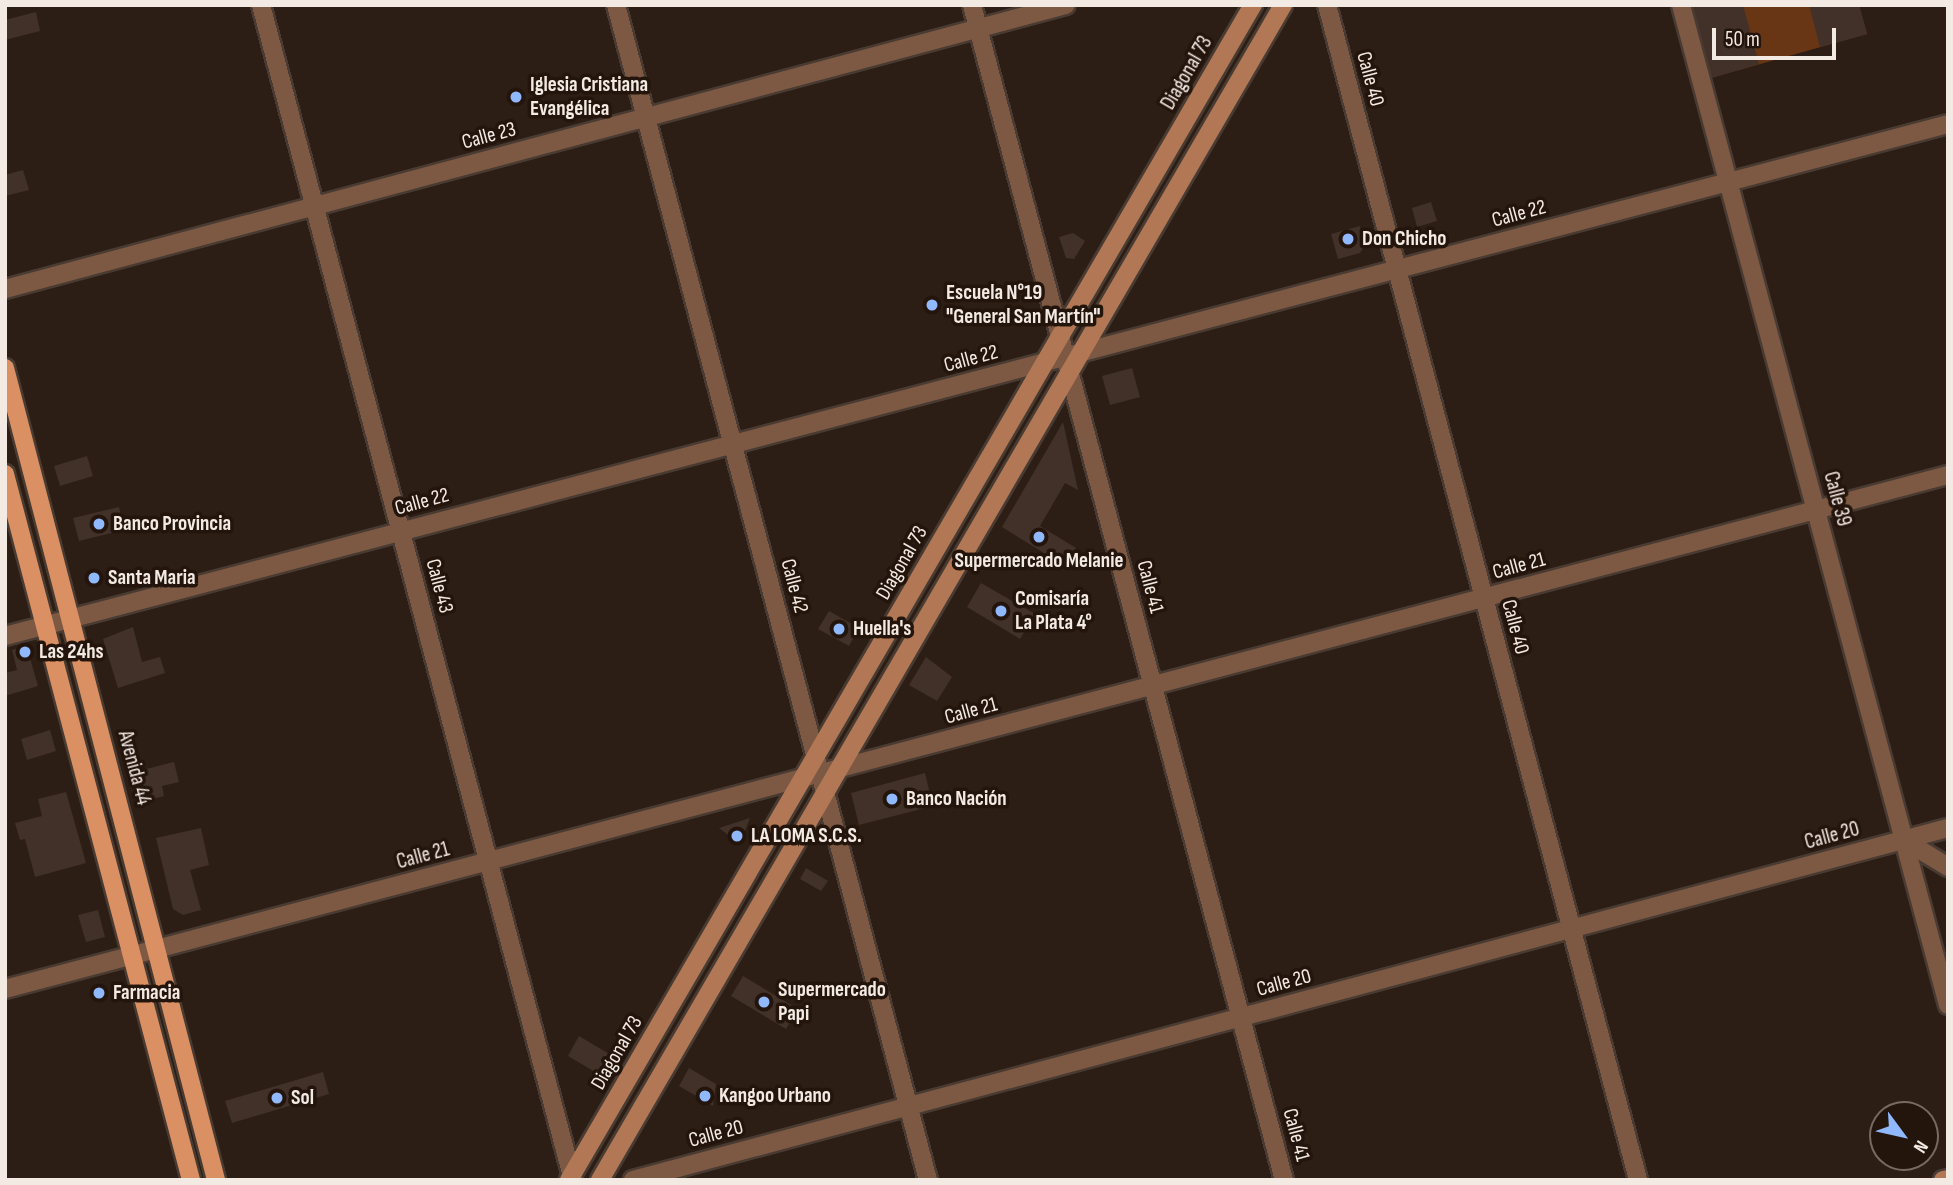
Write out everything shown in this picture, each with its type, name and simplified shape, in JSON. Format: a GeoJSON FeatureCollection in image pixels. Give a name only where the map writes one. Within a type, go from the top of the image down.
{"type":"FeatureCollection","features":[{"type":"Feature","properties":{"kind":"main road","name":"Diagonal 73"},"geometry":{"type":"LineString","coordinates":[[571,1178],[1253,5]]}},
{"type":"Feature","properties":{"kind":"main road"},"geometry":{"type":"LineString","coordinates":[[600,1180],[1071,362],[1283,5]]}},
{"type":"Feature","properties":{"kind":"main road","name":"Avenida 44"},"geometry":{"type":"LineString","coordinates":[[5,368],[159,950],[216,1180]]}},
{"type":"Feature","properties":{"kind":"main road"},"geometry":{"type":"LineString","coordinates":[[5,474],[191,1180]]}},
{"type":"Feature","properties":{"kind":"street","name":"Calle 43"},"geometry":{"type":"LineString","coordinates":[[261,5],[491,862],[571,1178]]}},
{"type":"Feature","properties":{"kind":"street","name":"Calle 42"},"geometry":{"type":"LineString","coordinates":[[616,5],[816,755],[829,779],[928,1180]]}},
{"type":"Feature","properties":{"kind":"street","name":"Calle 41"},"geometry":{"type":"LineString","coordinates":[[972,5],[1060,336],[1071,362],[1153,686],[1284,1180]]}},
{"type":"Feature","properties":{"kind":"street","name":"Calle 23"},"geometry":{"type":"LineString","coordinates":[[5,289],[1066,5]]}},
{"type":"Feature","properties":{"kind":"street","name":"Calle 40"},"geometry":{"type":"LineString","coordinates":[[1327,5],[1637,1180]]}},
{"type":"Feature","properties":{"kind":"street","name":"Calle 39"},"geometry":{"type":"LineString","coordinates":[[1681,5],[1948,1005]]}},
{"type":"Feature","properties":{"kind":"street","name":"Calle 22"},"geometry":{"type":"LineString","coordinates":[[5,636],[1044,364],[1071,362],[1397,270],[1948,124]]}},
{"type":"Feature","properties":{"kind":"street","name":"Calle 21"},"geometry":{"type":"LineString","coordinates":[[5,989],[802,779],[829,779],[1153,686],[1948,475]]}},
{"type":"Feature","properties":{"kind":"street","name":"Calle 20"},"geometry":{"type":"LineString","coordinates":[[633,1180],[1948,828]]}},
{"type":"Feature","properties":{"kind":"street"},"geometry":{"type":"LineString","coordinates":[[1904,840],[1948,867]]}},
{"type":"Feature","properties":{"kind":"shaded area"},"geometry":{"type":"Polygon","coordinates":[[[1682,5],[1859,5],[1867,34],[1703,80],[1682,5]]]}},
{"type":"Feature","properties":{"kind":"building"},"geometry":{"type":"Polygon","coordinates":[[[1693,5],[1743,5],[1759,64],[1712,78],[1693,5]]]}},
{"type":"Feature","properties":{"kind":"building"},"geometry":{"type":"Polygon","coordinates":[[[1809,5],[1859,5],[1867,34],[1820,47],[1809,5]]]}},
{"type":"Feature","properties":{"kind":"building"},"geometry":{"type":"Polygon","coordinates":[[[36,12],[40,31],[5,40],[5,20],[36,12]]]}},
{"type":"Feature","properties":{"kind":"building"},"geometry":{"type":"Polygon","coordinates":[[[23,170],[29,190],[5,196],[5,175],[23,170]]]}},
{"type":"Feature","properties":{"kind":"building"},"geometry":{"type":"Polygon","coordinates":[[[1431,202],[1437,221],[1417,227],[1412,208],[1431,202]]]}},
{"type":"Feature","properties":{"kind":"building","name":"Don Chicho"},"geometry":{"type":"Polygon","coordinates":[[[1360,226],[1365,245],[1360,253],[1338,259],[1331,234],[1360,226]]]}},
{"type":"Feature","properties":{"kind":"building"},"geometry":{"type":"Polygon","coordinates":[[[1073,233],[1085,241],[1074,259],[1066,258],[1059,237],[1073,233]]]}},
{"type":"Feature","properties":{"kind":"building"},"geometry":{"type":"Polygon","coordinates":[[[1132,368],[1140,397],[1110,405],[1102,376],[1132,368]]]}},
{"type":"Feature","properties":{"kind":"building"},"geometry":{"type":"Polygon","coordinates":[[[1063,422],[1078,490],[1065,483],[1040,526],[1076,548],[1065,566],[1002,527],[1063,422]]]}},
{"type":"Feature","properties":{"kind":"building"},"geometry":{"type":"Polygon","coordinates":[[[87,456],[93,476],[60,486],[54,466],[87,456]]]}},
{"type":"Feature","properties":{"kind":"building","name":"Banco Provincia"},"geometry":{"type":"Polygon","coordinates":[[[119,507],[124,530],[79,541],[73,518],[119,507]]]}},
{"type":"Feature","properties":{"kind":"building","name":"Comisaría La Plata 4°"},"geometry":{"type":"Polygon","coordinates":[[[981,583],[1035,614],[1020,639],[967,607],[981,583]]]}},
{"type":"Feature","properties":{"kind":"building","name":"Huella's"},"geometry":{"type":"Polygon","coordinates":[[[829,611],[859,628],[849,646],[818,629],[829,611]]]}},
{"type":"Feature","properties":{"kind":"building"},"geometry":{"type":"Polygon","coordinates":[[[133,627],[142,662],[160,657],[165,673],[118,688],[103,639],[133,627]]]}},
{"type":"Feature","properties":{"kind":"building"},"geometry":{"type":"Polygon","coordinates":[[[22,647],[28,651],[38,686],[5,696],[5,673],[17,670],[12,650],[22,647]]]}},
{"type":"Feature","properties":{"kind":"building"},"geometry":{"type":"Polygon","coordinates":[[[926,657],[952,677],[937,701],[909,685],[926,657]]]}},
{"type":"Feature","properties":{"kind":"building"},"geometry":{"type":"Polygon","coordinates":[[[50,730],[56,751],[27,760],[21,739],[50,730]]]}},
{"type":"Feature","properties":{"kind":"building"},"geometry":{"type":"Polygon","coordinates":[[[174,762],[179,782],[162,786],[164,796],[146,801],[138,771],[174,762]]]}},
{"type":"Feature","properties":{"kind":"building","name":"Banco Nación"},"geometry":{"type":"Polygon","coordinates":[[[925,773],[933,806],[859,825],[851,793],[925,773]]]}},
{"type":"Feature","properties":{"kind":"building"},"geometry":{"type":"Polygon","coordinates":[[[66,792],[86,863],[35,877],[25,839],[20,840],[15,823],[42,816],[38,799],[66,792]]]}},
{"type":"Feature","properties":{"kind":"building","name":"LA LOMA S.C.S."},"geometry":{"type":"Polygon","coordinates":[[[750,818],[740,844],[719,828],[750,818]]]}},
{"type":"Feature","properties":{"kind":"building"},"geometry":{"type":"Polygon","coordinates":[[[201,828],[209,865],[190,870],[201,910],[183,915],[173,909],[156,838],[201,828]]]}},
{"type":"Feature","properties":{"kind":"building"},"geometry":{"type":"Polygon","coordinates":[[[806,868],[828,881],[821,891],[800,879],[806,868]]]}},
{"type":"Feature","properties":{"kind":"building"},"geometry":{"type":"Polygon","coordinates":[[[98,910],[105,937],[86,942],[78,915],[98,910]]]}},
{"type":"Feature","properties":{"kind":"building","name":"Supermercado Papi"},"geometry":{"type":"Polygon","coordinates":[[[743,976],[798,1009],[786,1029],[731,996],[743,976]]]}},
{"type":"Feature","properties":{"kind":"building"},"geometry":{"type":"Polygon","coordinates":[[[579,1036],[611,1055],[600,1075],[568,1056],[579,1036]]]}},
{"type":"Feature","properties":{"kind":"building","name":"Kangoo Urbano"},"geometry":{"type":"Polygon","coordinates":[[[689,1068],[716,1084],[713,1106],[679,1086],[689,1068]]]}},
{"type":"Feature","properties":{"kind":"building","name":"Sol"},"geometry":{"type":"Polygon","coordinates":[[[323,1072],[329,1094],[232,1123],[225,1101],[323,1072]]]}},
{"type":"Feature","properties":{"kind":"place","name":"Iglesia Cristiana Evangélica"},"geometry":{"type":"Point","coordinates":[516,97]}},
{"type":"Feature","properties":{"kind":"place","name":"Don Chicho"},"geometry":{"type":"Point","coordinates":[1348,239]}},
{"type":"Feature","properties":{"kind":"place","name":"Escuela N°19 \"General San Martín\""},"geometry":{"type":"Point","coordinates":[932,305]}},
{"type":"Feature","properties":{"kind":"place","name":"Banco Provincia"},"geometry":{"type":"Point","coordinates":[99,524]}},
{"type":"Feature","properties":{"kind":"place","name":"Supermercado Melanie"},"geometry":{"type":"Point","coordinates":[1039,537]}},
{"type":"Feature","properties":{"kind":"place","name":"Santa Maria"},"geometry":{"type":"Point","coordinates":[94,578]}},
{"type":"Feature","properties":{"kind":"place","name":"Comisaría La Plata 4°"},"geometry":{"type":"Point","coordinates":[1001,611]}},
{"type":"Feature","properties":{"kind":"place","name":"Huella's"},"geometry":{"type":"Point","coordinates":[839,629]}},
{"type":"Feature","properties":{"kind":"place","name":"Las 24hs"},"geometry":{"type":"Point","coordinates":[25,652]}},
{"type":"Feature","properties":{"kind":"place","name":"Banco Nación"},"geometry":{"type":"Point","coordinates":[892,799]}},
{"type":"Feature","properties":{"kind":"place","name":"LA LOMA S.C.S."},"geometry":{"type":"Point","coordinates":[737,836]}},
{"type":"Feature","properties":{"kind":"place","name":"Farmacia"},"geometry":{"type":"Point","coordinates":[99,993]}},
{"type":"Feature","properties":{"kind":"place","name":"Supermercado Papi"},"geometry":{"type":"Point","coordinates":[764,1002]}},
{"type":"Feature","properties":{"kind":"place","name":"Kangoo Urbano"},"geometry":{"type":"Point","coordinates":[705,1096]}},
{"type":"Feature","properties":{"kind":"place","name":"Sol"},"geometry":{"type":"Point","coordinates":[277,1098]}}]}
